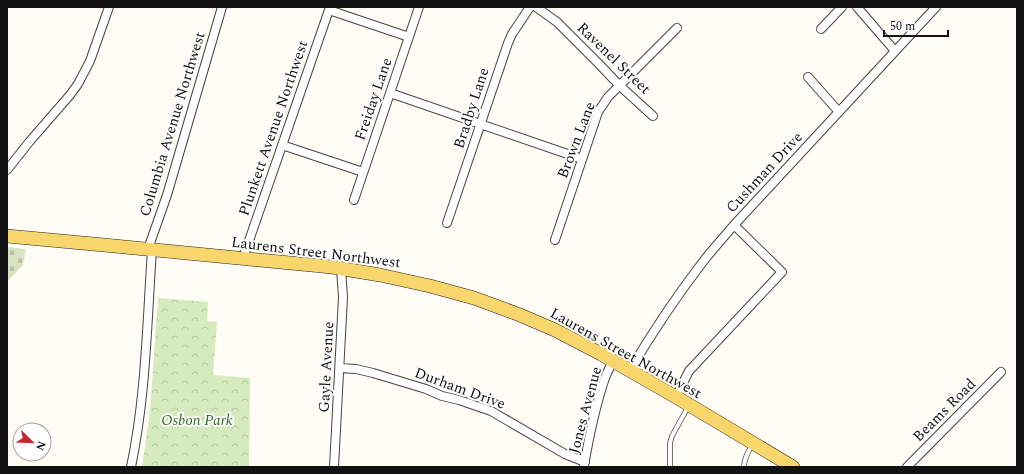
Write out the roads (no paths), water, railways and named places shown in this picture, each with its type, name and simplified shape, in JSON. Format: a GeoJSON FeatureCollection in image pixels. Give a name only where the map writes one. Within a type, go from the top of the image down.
{"type":"FeatureCollection","features":[{"type":"Feature","properties":{"kind":"main road","name":"Laurens Street Northwest"},"geometry":{"type":"LineString","coordinates":[[7,236],[243,258],[341,269],[380,275],[474,298],[555,330],[630,370],[793,467]]}},
{"type":"Feature","properties":{"kind":"street"},"geometry":{"type":"LineString","coordinates":[[7,170],[78,84],[90,61],[109,7]]}},
{"type":"Feature","properties":{"kind":"street","name":"Columbia Avenue Northwest"},"geometry":{"type":"LineString","coordinates":[[131,467],[137,439],[144,375],[150,250],[222,7]]}},
{"type":"Feature","properties":{"kind":"street","name":"Freiday Lane"},"geometry":{"type":"LineString","coordinates":[[354,200],[419,7]]}},
{"type":"Feature","properties":{"kind":"street","name":"Bradby Lane"},"geometry":{"type":"LineString","coordinates":[[447,223],[508,43],[512,34],[530,7]]}},
{"type":"Feature","properties":{"kind":"street","name":"Ravenel Street"},"geometry":{"type":"LineString","coordinates":[[536,7],[557,22],[620,86],[653,116]]}},
{"type":"Feature","properties":{"kind":"street"},"geometry":{"type":"LineString","coordinates":[[821,29],[842,7]]}},
{"type":"Feature","properties":{"kind":"street"},"geometry":{"type":"LineString","coordinates":[[858,7],[895,51]]}},
{"type":"Feature","properties":{"kind":"street","name":"Cushman Drive"},"geometry":{"type":"LineString","coordinates":[[630,370],[676,299],[734,225],[936,7]]}},
{"type":"Feature","properties":{"kind":"street"},"geometry":{"type":"LineString","coordinates":[[329,8],[409,37]]}},
{"type":"Feature","properties":{"kind":"street","name":"Plunkett Avenue Northwest"},"geometry":{"type":"LineString","coordinates":[[243,258],[329,8]]}},
{"type":"Feature","properties":{"kind":"street","name":"Brown Lane"},"geometry":{"type":"LineString","coordinates":[[555,240],[598,112],[608,97],[677,28]]}},
{"type":"Feature","properties":{"kind":"street"},"geometry":{"type":"LineString","coordinates":[[808,77],[839,112]]}},
{"type":"Feature","properties":{"kind":"street"},"geometry":{"type":"LineString","coordinates":[[390,93],[582,159]]}},
{"type":"Feature","properties":{"kind":"street"},"geometry":{"type":"LineString","coordinates":[[282,145],[363,172]]}},
{"type":"Feature","properties":{"kind":"street"},"geometry":{"type":"LineString","coordinates":[[676,397],[690,371],[782,272],[734,225]]}},
{"type":"Feature","properties":{"kind":"street","name":"Gayle Avenue"},"geometry":{"type":"LineString","coordinates":[[334,467],[343,297],[341,269]]}},
{"type":"Feature","properties":{"kind":"street","name":"Jones Avenue"},"geometry":{"type":"LineString","coordinates":[[584,464],[597,404],[604,380],[613,361]]}},
{"type":"Feature","properties":{"kind":"street","name":"Durham Drive"},"geometry":{"type":"LineString","coordinates":[[340,368],[356,369],[373,373],[491,411],[584,464]]}},
{"type":"Feature","properties":{"kind":"street","name":"Beams Road"},"geometry":{"type":"LineString","coordinates":[[907,467],[1001,372]]}},
{"type":"Feature","properties":{"kind":"lane"},"geometry":{"type":"LineString","coordinates":[[670,467],[670,443],[672,436],[689,405]]}},
{"type":"Feature","properties":{"kind":"lane"},"geometry":{"type":"LineString","coordinates":[[744,467],[746,456],[753,443]]}},
{"type":"Feature","properties":{"kind":"park label","name":"Osbon Park"},"geometry":{"type":"Point","coordinates":[197,420]}}]}
